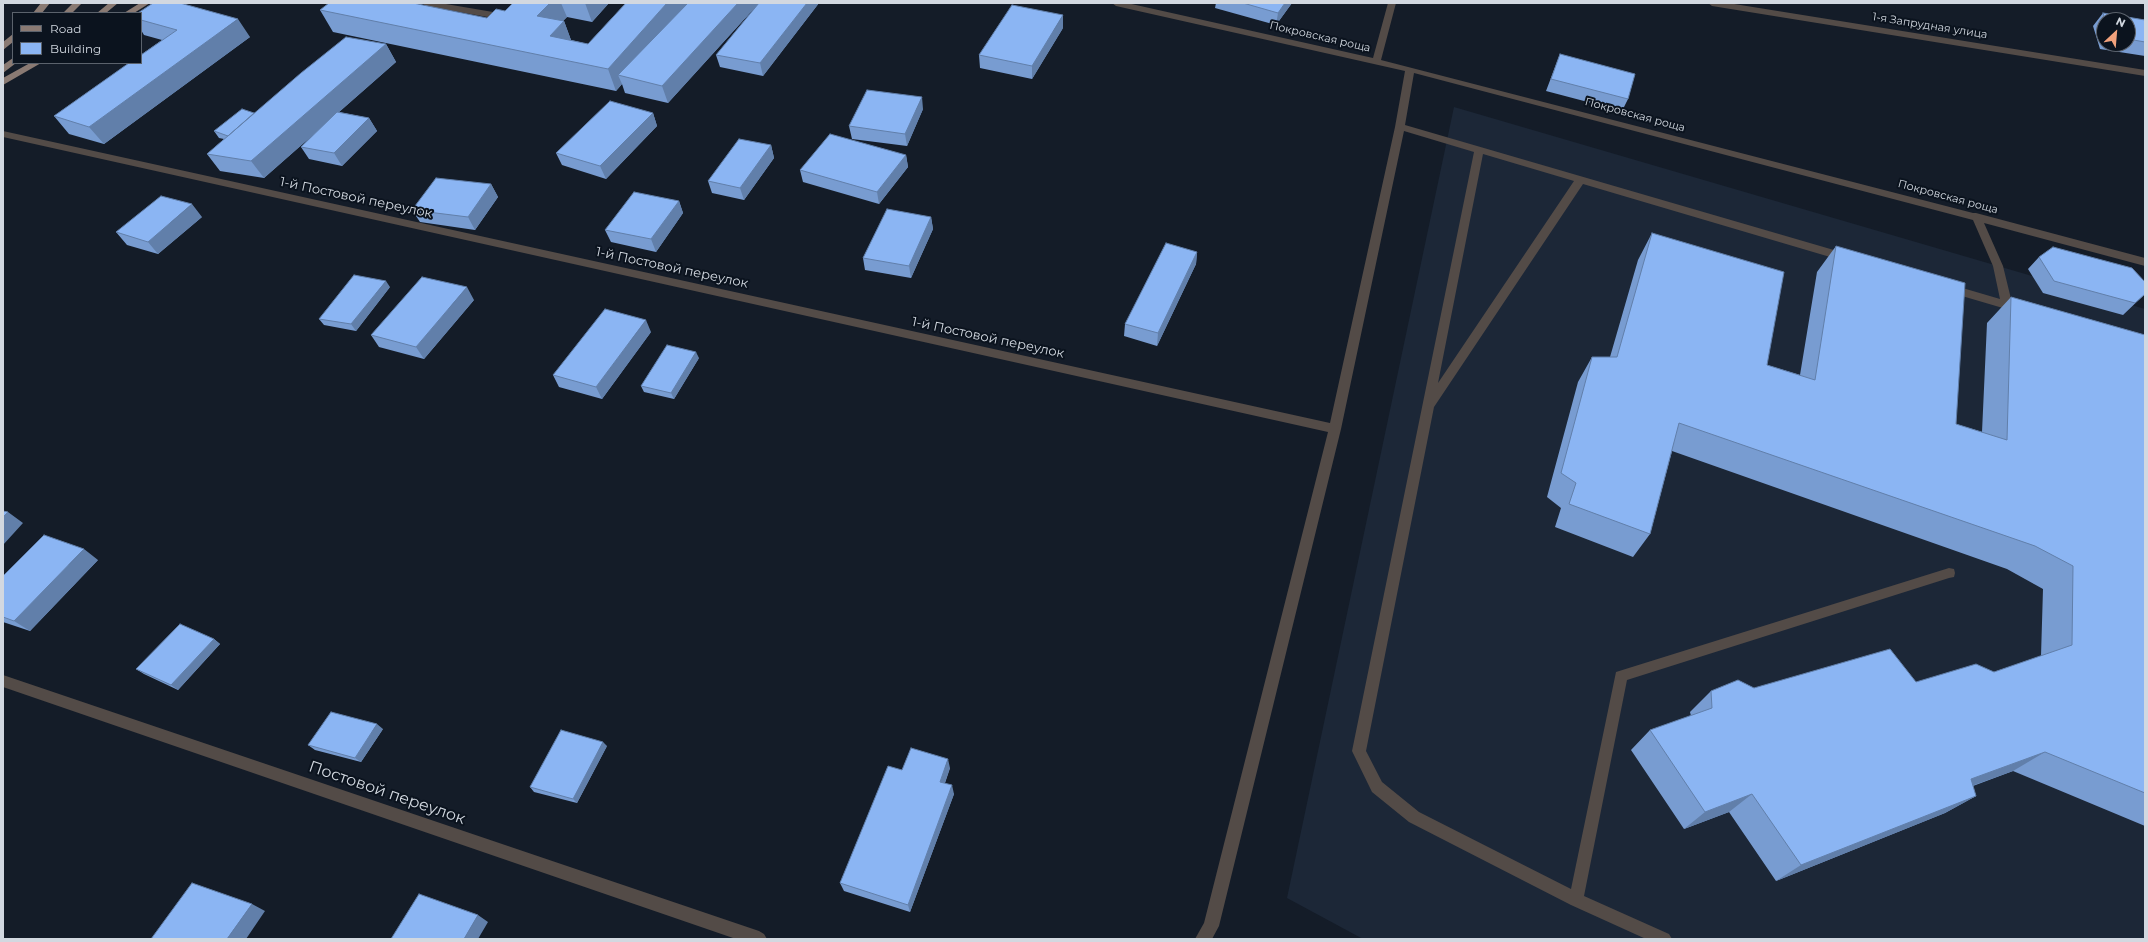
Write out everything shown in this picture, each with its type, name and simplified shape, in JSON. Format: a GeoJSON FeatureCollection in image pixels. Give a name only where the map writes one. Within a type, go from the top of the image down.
{"type":"FeatureCollection","features":[{"type":"Feature","properties":{"kind":"main road"},"geometry":{"type":"LineString","coordinates":[[38,12],[46,3]]}},
{"type":"Feature","properties":{"kind":"main road"},"geometry":{"type":"LineString","coordinates":[[68,12],[78,3]]}},
{"type":"Feature","properties":{"kind":"main road"},"geometry":{"type":"LineString","coordinates":[[102,12],[114,3]]}},
{"type":"Feature","properties":{"kind":"main road"},"geometry":{"type":"LineString","coordinates":[[130,12],[146,3]]}},
{"type":"Feature","properties":{"kind":"main road"},"geometry":{"type":"LineString","coordinates":[[3,47],[12,38]]}},
{"type":"Feature","properties":{"kind":"main road"},"geometry":{"type":"LineString","coordinates":[[3,70],[12,62]]}},
{"type":"Feature","properties":{"kind":"main road"},"geometry":{"type":"LineString","coordinates":[[3,78],[24,64]]}},
{"type":"Feature","properties":{"kind":"main road"},"geometry":{"type":"LineString","coordinates":[[3,82],[35,64]]}},
{"type":"Feature","properties":{"kind":"street"},"geometry":{"type":"LineString","coordinates":[[426,3],[493,15]]}},
{"type":"Feature","properties":{"kind":"street","name":"Покровская роща"},"geometry":{"type":"LineString","coordinates":[[1116,3],[1410,69],[1976,216],[2145,262]]}},
{"type":"Feature","properties":{"kind":"street"},"geometry":{"type":"LineString","coordinates":[[1376,62],[1392,3]]}},
{"type":"Feature","properties":{"kind":"street","name":"1-я Запрудная улица"},"geometry":{"type":"LineString","coordinates":[[1712,3],[2145,73]]}},
{"type":"Feature","properties":{"kind":"street"},"geometry":{"type":"LineString","coordinates":[[1202,939],[1211,926],[1335,429],[1400,127],[1410,69]]}},
{"type":"Feature","properties":{"kind":"street"},"geometry":{"type":"LineString","coordinates":[[1400,127],[1855,260]]}},
{"type":"Feature","properties":{"kind":"street","name":"1-й Постовой переулок"},"geometry":{"type":"LineString","coordinates":[[3,134],[1335,429]]}},
{"type":"Feature","properties":{"kind":"street"},"geometry":{"type":"LineString","coordinates":[[1479,150],[1359,751],[1377,787],[1414,817],[1576,900],[1664,939]]}},
{"type":"Feature","properties":{"kind":"street"},"geometry":{"type":"LineString","coordinates":[[1427,408],[1580,180]]}},
{"type":"Feature","properties":{"kind":"street"},"geometry":{"type":"LineString","coordinates":[[1976,216],[1998,266],[2007,305]]}},
{"type":"Feature","properties":{"kind":"street"},"geometry":{"type":"LineString","coordinates":[[1938,285],[2022,310]]}},
{"type":"Feature","properties":{"kind":"street"},"geometry":{"type":"LineString","coordinates":[[1576,900],[1621,676],[1949,573]]}},
{"type":"Feature","properties":{"kind":"street","name":"Постовой переулок"},"geometry":{"type":"LineString","coordinates":[[3,681],[759,939]]}},
{"type":"Feature","properties":{"kind":"shaded area"},"geometry":{"type":"Polygon","coordinates":[[[1454,107],[2145,309],[2145,939],[1363,939],[1287,898],[1454,107]]]}},
{"type":"Feature","properties":{"kind":"building"},"geometry":{"type":"Polygon","coordinates":[[[153,3],[180,3],[238,19],[89,127],[54,116],[128,64],[142,64],[142,54],[177,30],[142,20],[142,12],[140,12],[153,3]]]}},
{"type":"Feature","properties":{"kind":"building"},"geometry":{"type":"Polygon","coordinates":[[[329,3],[413,3],[487,18],[496,9],[505,11],[513,3],[550,3],[537,16],[564,21],[550,36],[588,44],[626,3],[667,3],[608,69],[320,10],[329,3]]]}},
{"type":"Feature","properties":{"kind":"building"},"geometry":{"type":"Polygon","coordinates":[[[688,3],[738,3],[662,86],[618,75],[688,3]]]}},
{"type":"Feature","properties":{"kind":"building"},"geometry":{"type":"Polygon","coordinates":[[[759,3],[807,3],[760,63],[716,55],[759,3]]]}},
{"type":"Feature","properties":{"kind":"building"},"geometry":{"type":"Polygon","coordinates":[[[1243,3],[1285,3],[1278,13],[1243,3]]]}},
{"type":"Feature","properties":{"kind":"building"},"geometry":{"type":"Polygon","coordinates":[[[1012,5],[1063,15],[1032,66],[979,55],[1012,5]]]}},
{"type":"Feature","properties":{"kind":"building"},"geometry":{"type":"Polygon","coordinates":[[[2136,18],[2145,20],[2145,42],[2136,40],[2136,18]]]}},
{"type":"Feature","properties":{"kind":"building"},"geometry":{"type":"Polygon","coordinates":[[[346,37],[386,44],[251,161],[207,154],[301,73],[346,37]]]}},
{"type":"Feature","properties":{"kind":"building"},"geometry":{"type":"Polygon","coordinates":[[[1560,54],[1635,74],[1628,99],[1551,79],[1560,54]]]}},
{"type":"Feature","properties":{"kind":"building"},"geometry":{"type":"Polygon","coordinates":[[[867,90],[922,97],[905,134],[849,126],[867,90]]]}},
{"type":"Feature","properties":{"kind":"building"},"geometry":{"type":"Polygon","coordinates":[[[610,101],[653,113],[600,166],[556,153],[610,101]]]}},
{"type":"Feature","properties":{"kind":"building"},"geometry":{"type":"Polygon","coordinates":[[[242,109],[254,113],[228,136],[214,131],[242,109]]]}},
{"type":"Feature","properties":{"kind":"building"},"geometry":{"type":"Polygon","coordinates":[[[337,112],[369,118],[334,153],[301,147],[337,112]]]}},
{"type":"Feature","properties":{"kind":"building"},"geometry":{"type":"Polygon","coordinates":[[[830,134],[906,155],[877,192],[800,170],[830,134]]]}},
{"type":"Feature","properties":{"kind":"building"},"geometry":{"type":"Polygon","coordinates":[[[739,139],[771,145],[740,188],[708,181],[739,139]]]}},
{"type":"Feature","properties":{"kind":"building"},"geometry":{"type":"Polygon","coordinates":[[[436,178],[491,184],[468,217],[412,210],[436,178]]]}},
{"type":"Feature","properties":{"kind":"building"},"geometry":{"type":"Polygon","coordinates":[[[634,192],[679,201],[651,239],[605,230],[634,192]]]}},
{"type":"Feature","properties":{"kind":"building"},"geometry":{"type":"Polygon","coordinates":[[[161,196],[192,204],[148,242],[116,232],[161,196]]]}},
{"type":"Feature","properties":{"kind":"building"},"geometry":{"type":"Polygon","coordinates":[[[887,209],[931,217],[909,266],[863,258],[887,209]]]}},
{"type":"Feature","properties":{"kind":"building"},"geometry":{"type":"Polygon","coordinates":[[[1652,233],[1784,272],[1767,365],[1815,380],[1836,246],[1965,283],[1956,424],[2007,440],[2011,297],[2145,335],[2145,793],[2045,752],[1971,779],[1976,796],[1801,865],[1752,794],[1705,812],[1650,730],[1712,708],[1711,691],[1738,680],[1754,688],[1890,649],[1916,682],[1976,664],[1994,672],[2072,645],[2073,566],[2035,546],[1679,423],[1650,534],[1569,504],[1576,483],[1561,473],[1592,357],[1617,357],[1652,233]]]}},
{"type":"Feature","properties":{"kind":"building"},"geometry":{"type":"Polygon","coordinates":[[[1166,243],[1197,252],[1158,333],[1125,324],[1166,243]]]}},
{"type":"Feature","properties":{"kind":"building"},"geometry":{"type":"Polygon","coordinates":[[[2053,247],[2132,268],[2145,282],[2145,294],[2135,303],[2054,281],[2039,257],[2053,247]]]}},
{"type":"Feature","properties":{"kind":"building"},"geometry":{"type":"Polygon","coordinates":[[[354,275],[386,281],[351,324],[319,319],[354,275]]]}},
{"type":"Feature","properties":{"kind":"building"},"geometry":{"type":"Polygon","coordinates":[[[422,277],[467,287],[416,347],[371,335],[422,277]]]}},
{"type":"Feature","properties":{"kind":"building"},"geometry":{"type":"Polygon","coordinates":[[[605,309],[646,320],[596,387],[553,375],[605,309]]]}},
{"type":"Feature","properties":{"kind":"building"},"geometry":{"type":"Polygon","coordinates":[[[667,345],[696,352],[671,393],[641,386],[667,345]]]}},
{"type":"Feature","properties":{"kind":"building"},"geometry":{"type":"Polygon","coordinates":[[[3,511],[8,512],[3,517],[3,511]]]}},
{"type":"Feature","properties":{"kind":"building"},"geometry":{"type":"Polygon","coordinates":[[[44,535],[84,549],[14,621],[3,617],[3,576],[44,535]]]}},
{"type":"Feature","properties":{"kind":"building"},"geometry":{"type":"Polygon","coordinates":[[[180,624],[214,639],[171,685],[136,669],[180,624]]]}},
{"type":"Feature","properties":{"kind":"building"},"geometry":{"type":"Polygon","coordinates":[[[331,712],[377,724],[355,758],[308,745],[331,712]]]}},
{"type":"Feature","properties":{"kind":"building"},"geometry":{"type":"Polygon","coordinates":[[[561,730],[603,742],[573,799],[530,787],[561,730]]]}},
{"type":"Feature","properties":{"kind":"building"},"geometry":{"type":"Polygon","coordinates":[[[911,748],[948,759],[940,782],[952,785],[908,905],[840,883],[888,766],[902,770],[911,748]]]}},
{"type":"Feature","properties":{"kind":"building"},"geometry":{"type":"Polygon","coordinates":[[[192,883],[252,904],[227,939],[151,939],[192,883]]]}},
{"type":"Feature","properties":{"kind":"building"},"geometry":{"type":"Polygon","coordinates":[[[419,894],[478,915],[464,939],[391,939],[419,894]]]}}]}
